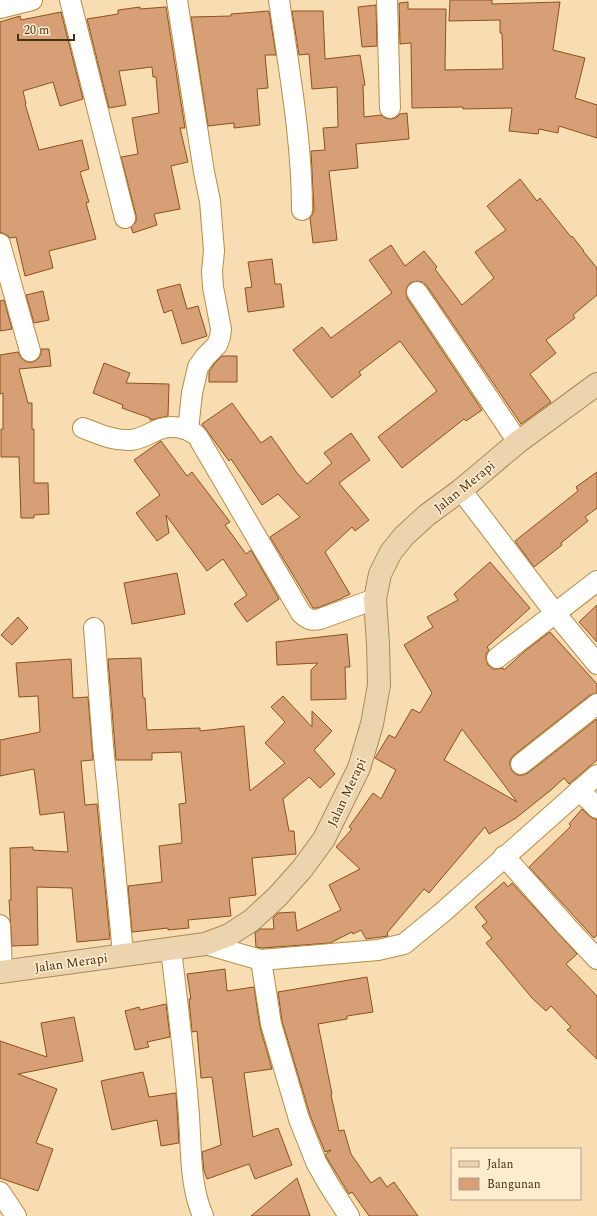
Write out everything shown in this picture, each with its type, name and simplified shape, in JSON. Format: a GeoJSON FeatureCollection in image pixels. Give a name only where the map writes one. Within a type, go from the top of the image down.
{"type":"FeatureCollection","features":[{"type":"Feature","properties":{"kind":"main road","name":"Jalan Merapi"},"geometry":{"type":"LineString","coordinates":[[1,971],[205,944],[229,935],[246,924],[277,897],[302,869],[324,839],[359,768],[372,724],[379,685],[375,599],[380,574],[391,552],[404,536],[427,515],[461,490],[518,442],[597,384]]}},
{"type":"Feature","properties":{"kind":"street"},"geometry":{"type":"LineString","coordinates":[[0,8],[32,0]]}},
{"type":"Feature","properties":{"kind":"street"},"geometry":{"type":"LineString","coordinates":[[70,0],[125,218]]}},
{"type":"Feature","properties":{"kind":"street"},"geometry":{"type":"LineString","coordinates":[[177,0],[204,172],[210,201],[214,252],[212,271],[213,287],[221,329],[217,345],[205,357],[198,367],[192,393],[188,430]]}},
{"type":"Feature","properties":{"kind":"street"},"geometry":{"type":"LineString","coordinates":[[279,0],[299,143],[302,181],[302,210]]}},
{"type":"Feature","properties":{"kind":"street"},"geometry":{"type":"LineString","coordinates":[[387,0],[390,108]]}},
{"type":"Feature","properties":{"kind":"street"},"geometry":{"type":"LineString","coordinates":[[0,244],[30,351]]}},
{"type":"Feature","properties":{"kind":"street"},"geometry":{"type":"LineString","coordinates":[[417,292],[518,442]]}},
{"type":"Feature","properties":{"kind":"street"},"geometry":{"type":"LineString","coordinates":[[83,428],[112,438],[132,440],[139,439],[161,429],[178,427],[188,430],[196,435],[202,444],[301,613],[306,618],[310,620],[320,619],[375,599]]}},
{"type":"Feature","properties":{"kind":"street"},"geometry":{"type":"LineString","coordinates":[[461,490],[555,613],[597,664]]}},
{"type":"Feature","properties":{"kind":"street"},"geometry":{"type":"LineString","coordinates":[[497,658],[597,582]]}},
{"type":"Feature","properties":{"kind":"street"},"geometry":{"type":"LineString","coordinates":[[94,628],[103,746],[123,954]]}},
{"type":"Feature","properties":{"kind":"street"},"geometry":{"type":"LineString","coordinates":[[521,764],[597,704]]}},
{"type":"Feature","properties":{"kind":"street"},"geometry":{"type":"LineString","coordinates":[[205,944],[260,960],[378,950],[404,944],[443,912],[597,774]]}},
{"type":"Feature","properties":{"kind":"street"},"geometry":{"type":"LineString","coordinates":[[579,790],[597,808]]}},
{"type":"Feature","properties":{"kind":"street"},"geometry":{"type":"LineString","coordinates":[[504,856],[597,959]]}},
{"type":"Feature","properties":{"kind":"street"},"geometry":{"type":"LineString","coordinates":[[0,925],[1,971]]}},
{"type":"Feature","properties":{"kind":"street"},"geometry":{"type":"LineString","coordinates":[[171,949],[180,1023],[194,1185],[204,1216]]}},
{"type":"Feature","properties":{"kind":"street"},"geometry":{"type":"LineString","coordinates":[[260,960],[271,1024],[299,1119],[316,1162],[349,1216]]}},
{"type":"Feature","properties":{"kind":"street"},"geometry":{"type":"LineString","coordinates":[[0,1192],[16,1216]]}},
{"type":"Feature","properties":{"kind":"building"},"geometry":{"type":"Polygon","coordinates":[[[450,0],[492,0],[492,4],[560,2],[553,50],[585,58],[575,98],[597,105],[597,138],[559,126],[558,133],[539,129],[538,134],[509,131],[512,108],[412,108],[411,43],[400,44],[399,3],[408,2],[408,9],[446,9],[445,70],[503,69],[502,33],[500,33],[500,20],[449,21],[450,0]]]}},
{"type":"Feature","properties":{"kind":"building"},"geometry":{"type":"Polygon","coordinates":[[[376,5],[377,46],[362,47],[358,7],[376,5]]]}},
{"type":"Feature","properties":{"kind":"building"},"geometry":{"type":"Polygon","coordinates":[[[140,7],[140,9],[166,7],[185,128],[180,128],[188,162],[171,166],[180,209],[154,214],[157,225],[133,233],[131,227],[136,222],[136,215],[121,157],[138,154],[132,118],[159,113],[156,77],[153,77],[152,67],[119,71],[126,105],[109,108],[87,19],[118,14],[118,10],[140,7]]]}},
{"type":"Feature","properties":{"kind":"building"},"geometry":{"type":"Polygon","coordinates":[[[269,11],[276,55],[265,55],[268,88],[257,89],[260,125],[234,128],[234,123],[208,126],[191,17],[231,16],[231,14],[269,11]]]}},
{"type":"Feature","properties":{"kind":"building"},"geometry":{"type":"Polygon","coordinates":[[[292,11],[323,11],[325,59],[360,55],[365,85],[363,85],[364,117],[381,115],[385,118],[391,119],[396,118],[400,114],[407,113],[409,139],[356,144],[358,168],[329,171],[337,240],[313,243],[310,218],[314,210],[311,151],[325,150],[323,128],[338,127],[337,87],[312,89],[309,54],[299,55],[292,11]]]}},
{"type":"Feature","properties":{"kind":"building"},"geometry":{"type":"Polygon","coordinates":[[[61,12],[83,99],[60,106],[53,82],[23,91],[25,104],[39,150],[82,140],[89,169],[80,172],[89,202],[86,203],[96,239],[49,251],[53,268],[25,276],[16,237],[10,238],[3,233],[0,233],[0,22],[20,16],[21,20],[61,12]]]}},
{"type":"Feature","properties":{"kind":"building"},"geometry":{"type":"Polygon","coordinates":[[[520,179],[537,201],[540,198],[597,268],[597,295],[573,315],[575,318],[546,340],[556,353],[530,374],[551,402],[521,424],[427,286],[422,282],[417,281],[410,283],[406,292],[407,298],[482,410],[466,421],[464,419],[402,468],[378,437],[437,391],[400,341],[359,372],[361,375],[332,398],[293,350],[322,327],[331,338],[392,293],[369,260],[391,245],[405,266],[424,251],[437,267],[435,269],[462,305],[494,278],[475,252],[506,230],[487,206],[520,179]]]}},
{"type":"Feature","properties":{"kind":"building"},"geometry":{"type":"Polygon","coordinates":[[[272,259],[275,284],[281,284],[284,307],[248,312],[245,288],[252,287],[248,262],[272,259]]]}},
{"type":"Feature","properties":{"kind":"building"},"geometry":{"type":"Polygon","coordinates":[[[180,284],[187,309],[198,306],[207,336],[182,344],[172,310],[164,313],[157,290],[180,284]]]}},
{"type":"Feature","properties":{"kind":"building"},"geometry":{"type":"Polygon","coordinates":[[[43,291],[49,320],[34,323],[26,295],[43,291]]]}},
{"type":"Feature","properties":{"kind":"building"},"geometry":{"type":"Polygon","coordinates":[[[4,300],[12,329],[0,331],[0,301],[4,300]]]}},
{"type":"Feature","properties":{"kind":"building"},"geometry":{"type":"Polygon","coordinates":[[[41,349],[49,349],[51,366],[19,369],[28,403],[32,403],[32,429],[34,429],[34,483],[48,483],[49,514],[34,515],[34,518],[21,518],[19,457],[1,457],[3,393],[0,394],[0,355],[18,352],[22,359],[27,362],[33,362],[38,359],[41,354],[41,349]]]}},
{"type":"Feature","properties":{"kind":"building"},"geometry":{"type":"Polygon","coordinates":[[[222,356],[237,356],[237,382],[209,382],[209,372],[222,356]]]}},
{"type":"Feature","properties":{"kind":"building"},"geometry":{"type":"Polygon","coordinates":[[[104,363],[130,373],[126,383],[169,384],[168,416],[150,420],[150,418],[122,408],[123,405],[93,393],[104,363]]]}},
{"type":"Feature","properties":{"kind":"building"},"geometry":{"type":"Polygon","coordinates":[[[232,403],[261,443],[271,436],[297,473],[307,484],[332,463],[324,453],[351,433],[370,460],[339,483],[369,520],[355,531],[352,527],[325,552],[350,594],[317,608],[313,608],[270,537],[300,517],[278,494],[262,505],[231,459],[229,461],[202,424],[232,403]]]}},
{"type":"Feature","properties":{"kind":"building"},"geometry":{"type":"Polygon","coordinates":[[[161,441],[187,476],[192,472],[230,522],[225,525],[246,554],[251,550],[279,599],[247,622],[234,604],[247,595],[223,559],[207,571],[166,515],[169,533],[157,541],[136,513],[160,495],[134,460],[161,441]]]}},
{"type":"Feature","properties":{"kind":"building"},"geometry":{"type":"Polygon","coordinates":[[[597,472],[597,508],[585,517],[588,521],[561,543],[562,545],[534,567],[515,541],[578,491],[576,487],[597,472]]]}},
{"type":"Feature","properties":{"kind":"building"},"geometry":{"type":"Polygon","coordinates":[[[490,562],[530,608],[487,647],[489,650],[486,654],[488,665],[493,669],[503,668],[504,670],[526,650],[550,632],[597,684],[597,693],[590,695],[514,755],[510,760],[512,771],[517,775],[528,773],[597,719],[597,760],[569,784],[564,778],[516,818],[489,834],[485,827],[429,893],[424,889],[387,933],[388,936],[366,939],[361,930],[353,934],[352,932],[330,943],[262,948],[256,947],[255,933],[260,929],[274,929],[273,918],[278,913],[295,912],[297,931],[341,910],[329,885],[360,869],[336,847],[352,829],[349,827],[373,793],[381,799],[396,770],[375,758],[389,735],[395,738],[412,709],[420,713],[432,693],[404,645],[433,627],[427,617],[458,600],[454,594],[490,562]],[[462,729],[444,760],[517,802],[462,729]]]}},
{"type":"Feature","properties":{"kind":"building"},"geometry":{"type":"Polygon","coordinates":[[[177,573],[185,614],[132,624],[124,583],[177,573]]]}},
{"type":"Feature","properties":{"kind":"building"},"geometry":{"type":"Polygon","coordinates":[[[597,605],[597,642],[579,622],[597,605]]]}},
{"type":"Feature","properties":{"kind":"building"},"geometry":{"type":"Polygon","coordinates":[[[18,617],[28,628],[12,645],[1,635],[18,617]]]}},
{"type":"Feature","properties":{"kind":"building"},"geometry":{"type":"Polygon","coordinates":[[[347,634],[350,667],[345,667],[346,699],[311,700],[311,670],[318,663],[277,665],[276,642],[347,634]]]}},
{"type":"Feature","properties":{"kind":"building"},"geometry":{"type":"Polygon","coordinates":[[[141,658],[143,698],[145,698],[147,730],[200,728],[200,731],[244,726],[250,791],[285,763],[265,743],[285,722],[271,707],[283,696],[312,727],[312,711],[332,731],[314,750],[335,774],[320,788],[309,777],[283,799],[289,831],[294,831],[296,854],[252,858],[256,895],[229,898],[231,916],[188,920],[189,928],[168,930],[168,928],[132,932],[128,886],[162,882],[159,846],[182,843],[179,804],[186,803],[181,752],[152,753],[152,760],[116,760],[108,659],[141,658]]]}},
{"type":"Feature","properties":{"kind":"building"},"geometry":{"type":"Polygon","coordinates":[[[71,659],[73,698],[88,697],[93,760],[81,761],[85,805],[97,804],[110,939],[77,942],[72,888],[37,887],[38,945],[12,946],[9,900],[11,900],[10,848],[33,847],[33,850],[68,852],[64,812],[40,815],[34,769],[0,776],[0,740],[40,732],[38,696],[19,697],[16,663],[71,659]]]}},
{"type":"Feature","properties":{"kind":"building"},"geometry":{"type":"Polygon","coordinates":[[[582,809],[589,816],[597,819],[597,935],[594,938],[529,867],[571,826],[569,824],[582,809]]]}},
{"type":"Feature","properties":{"kind":"building"},"geometry":{"type":"Polygon","coordinates":[[[504,882],[508,887],[512,883],[577,954],[566,964],[597,996],[597,1059],[567,1030],[571,1027],[551,1006],[546,1011],[532,998],[486,943],[492,938],[482,926],[487,922],[475,907],[504,882]]]}},
{"type":"Feature","properties":{"kind":"building"},"geometry":{"type":"Polygon","coordinates":[[[225,969],[227,991],[254,987],[260,1027],[272,1069],[244,1073],[253,1137],[278,1128],[292,1165],[255,1179],[249,1164],[207,1179],[204,1171],[202,1152],[221,1145],[212,1077],[201,1078],[197,1031],[192,1032],[189,999],[191,999],[187,974],[225,969]]]}},
{"type":"Feature","properties":{"kind":"building"},"geometry":{"type":"Polygon","coordinates":[[[367,977],[373,1012],[347,1016],[347,1019],[318,1024],[331,1095],[339,1131],[344,1130],[351,1154],[371,1183],[380,1177],[387,1187],[394,1182],[418,1216],[369,1216],[352,1192],[349,1194],[325,1155],[331,1150],[325,1152],[310,1115],[282,1021],[278,992],[367,977]]]}},
{"type":"Feature","properties":{"kind":"building"},"geometry":{"type":"Polygon","coordinates":[[[166,1004],[170,1037],[147,1042],[149,1047],[135,1050],[125,1011],[139,1007],[140,1010],[166,1004]]]}},
{"type":"Feature","properties":{"kind":"building"},"geometry":{"type":"Polygon","coordinates":[[[74,1017],[83,1061],[18,1074],[57,1089],[36,1143],[53,1149],[38,1191],[0,1178],[0,1041],[47,1057],[41,1023],[74,1017]]]}},
{"type":"Feature","properties":{"kind":"building"},"geometry":{"type":"Polygon","coordinates":[[[143,1072],[149,1097],[176,1093],[179,1143],[161,1146],[157,1120],[112,1130],[101,1081],[143,1072]]]}},
{"type":"Feature","properties":{"kind":"building"},"geometry":{"type":"Polygon","coordinates":[[[297,1178],[310,1216],[251,1216],[297,1178]]]}}]}
